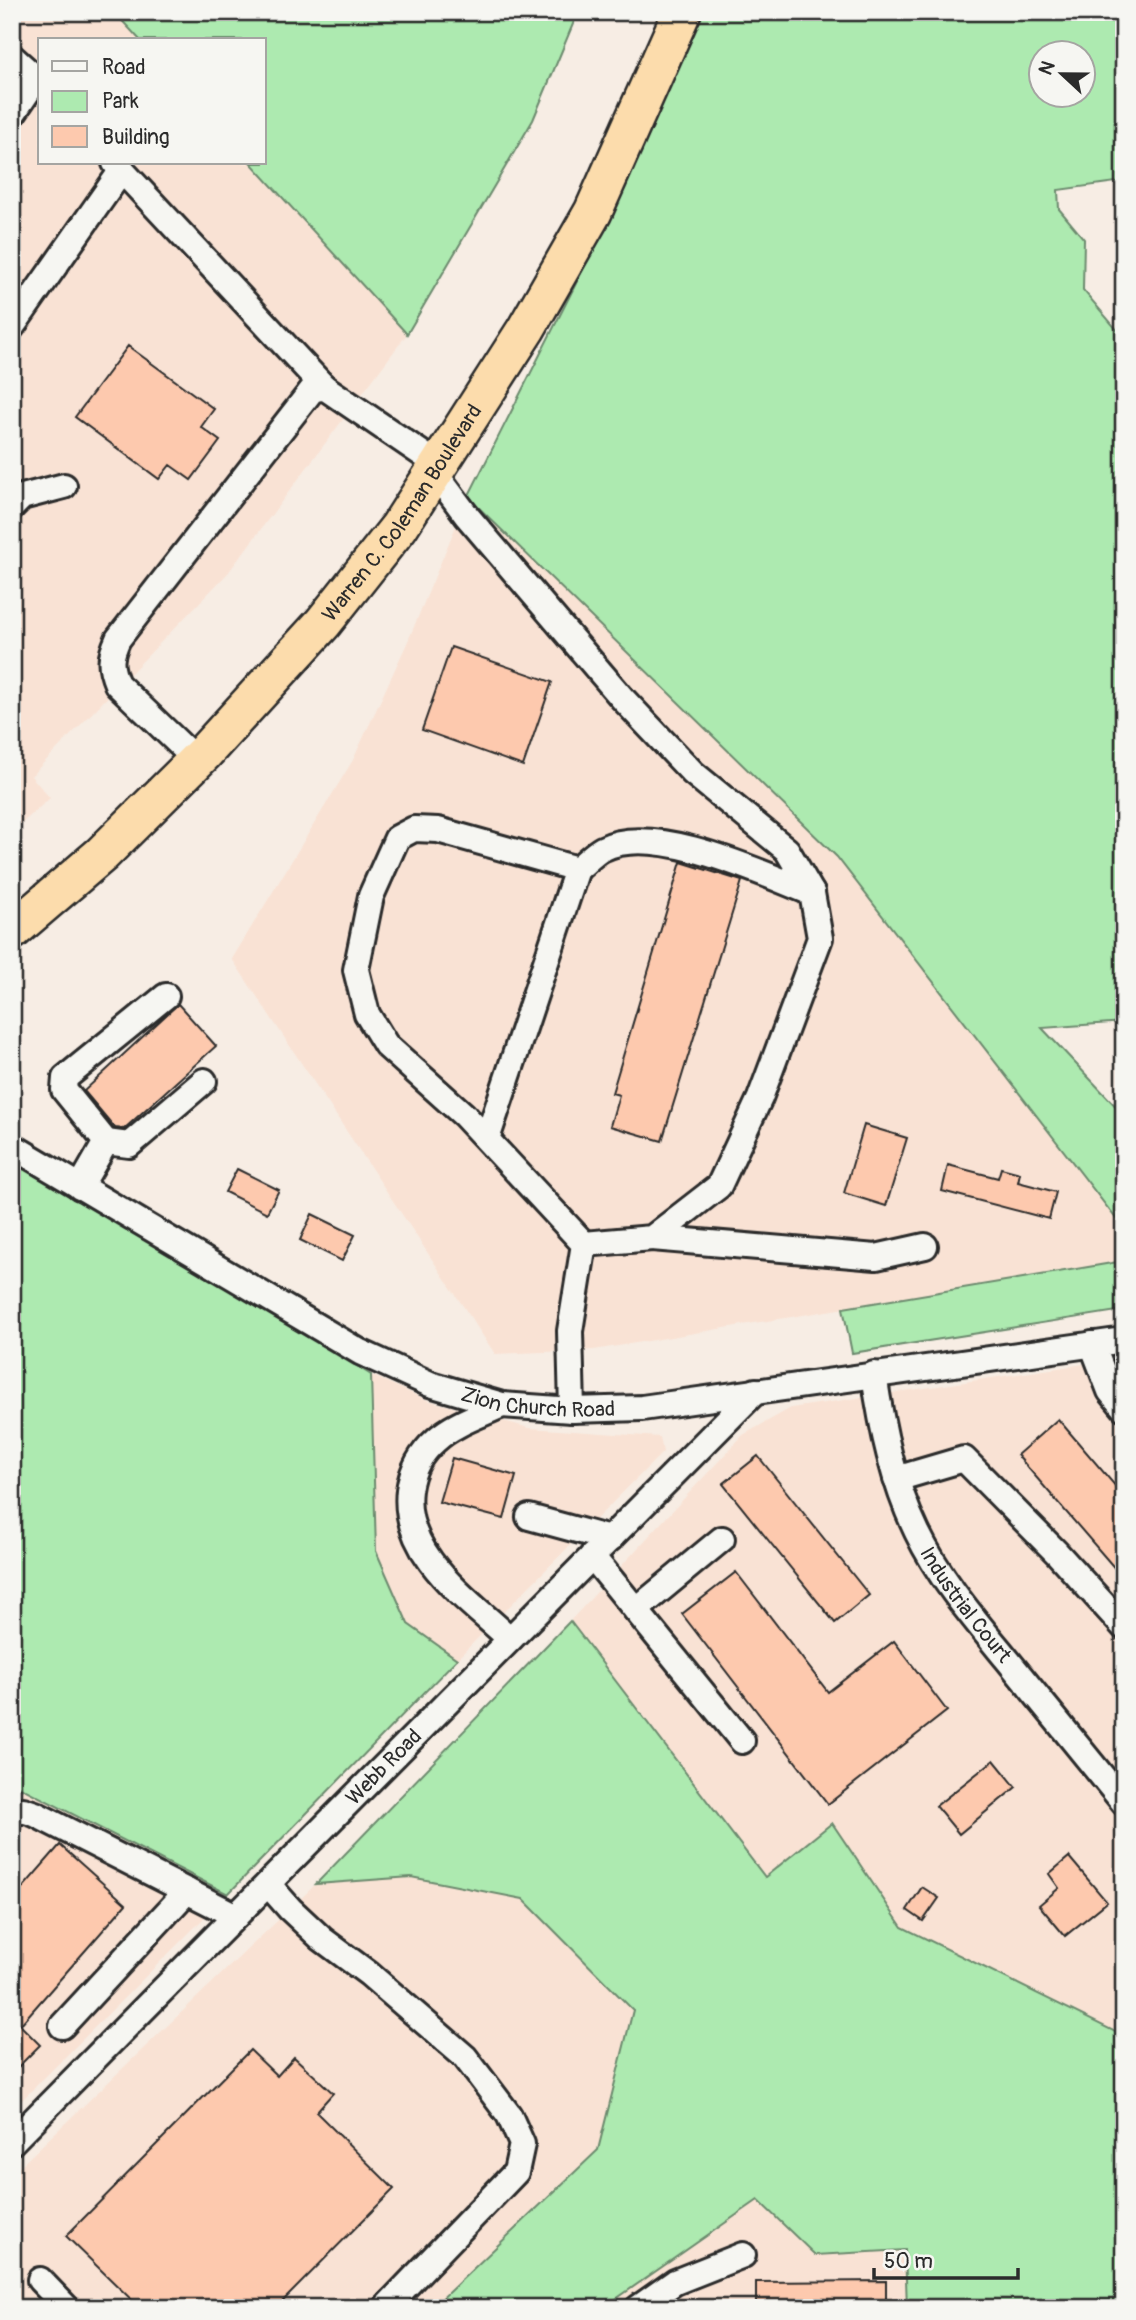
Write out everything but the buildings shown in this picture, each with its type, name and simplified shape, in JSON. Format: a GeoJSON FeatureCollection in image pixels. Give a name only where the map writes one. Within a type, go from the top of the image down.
{"type":"FeatureCollection","features":[{"type":"Feature","properties":{"kind":"highway","name":"Warren C. Coleman Boulevard"},"geometry":{"type":"LineString","coordinates":[[12,931],[102,854],[196,760],[364,574],[438,469],[526,329],[593,212],[682,12]]}},
{"type":"Feature","properties":{"kind":"street"},"geometry":{"type":"LineString","coordinates":[[12,57],[38,79]]}},
{"type":"Feature","properties":{"kind":"street"},"geometry":{"type":"LineString","coordinates":[[12,115],[38,81]]}},
{"type":"Feature","properties":{"kind":"street"},"geometry":{"type":"LineString","coordinates":[[12,327],[119,167],[324,387],[438,469],[467,516],[622,699],[693,774],[787,850],[812,893],[820,938],[760,1098],[719,1186],[652,1238]]}},
{"type":"Feature","properties":{"kind":"street"},"geometry":{"type":"LineString","coordinates":[[196,760],[117,684],[110,668],[110,657],[118,639],[312,390],[324,387]]}},
{"type":"Feature","properties":{"kind":"street"},"geometry":{"type":"LineString","coordinates":[[12,507],[22,497],[64,486]]}},
{"type":"Feature","properties":{"kind":"street"},"geometry":{"type":"LineString","coordinates":[[577,869],[438,830],[414,829],[397,838],[371,896],[356,970],[367,1014],[386,1045],[464,1115],[584,1244]]}},
{"type":"Feature","properties":{"kind":"street"},"geometry":{"type":"LineString","coordinates":[[487,1139],[577,869],[602,849],[633,841],[699,850],[812,893]]}},
{"type":"Feature","properties":{"kind":"street"},"geometry":{"type":"LineString","coordinates":[[166,996],[65,1078],[64,1090],[106,1142],[129,1145],[204,1081]]}},
{"type":"Feature","properties":{"kind":"street"},"geometry":{"type":"LineString","coordinates":[[80,1187],[106,1142]]}},
{"type":"Feature","properties":{"kind":"street","name":"Zion Church Road"},"geometry":{"type":"LineString","coordinates":[[12,1146],[360,1352],[430,1384],[502,1405],[572,1410],[642,1408],[1124,1340]]}},
{"type":"Feature","properties":{"kind":"street"},"geometry":{"type":"LineString","coordinates":[[584,1244],[652,1238],[876,1257],[925,1246]]}},
{"type":"Feature","properties":{"kind":"street"},"geometry":{"type":"LineString","coordinates":[[572,1410],[570,1331],[584,1244]]}},
{"type":"Feature","properties":{"kind":"street"},"geometry":{"type":"LineString","coordinates":[[1093,1344],[1110,1391],[1124,1408]]}},
{"type":"Feature","properties":{"kind":"street","name":"Industrial Court"},"geometry":{"type":"LineString","coordinates":[[874,1374],[882,1434],[896,1479],[918,1533],[938,1569],[978,1623],[1119,1789]]}},
{"type":"Feature","properties":{"kind":"street","name":"Webb Road"},"geometry":{"type":"LineString","coordinates":[[12,2142],[756,1391]]}},
{"type":"Feature","properties":{"kind":"street"},"geometry":{"type":"LineString","coordinates":[[502,1405],[438,1437],[421,1454],[412,1472],[408,1512],[414,1535],[428,1558],[510,1639]]}},
{"type":"Feature","properties":{"kind":"street"},"geometry":{"type":"LineString","coordinates":[[896,1479],[964,1460],[1057,1553],[1124,1627]]}},
{"type":"Feature","properties":{"kind":"street"},"geometry":{"type":"LineString","coordinates":[[529,1517],[610,1539]]}},
{"type":"Feature","properties":{"kind":"street"},"geometry":{"type":"LineString","coordinates":[[636,1610],[722,1539]]}},
{"type":"Feature","properties":{"kind":"street"},"geometry":{"type":"LineString","coordinates":[[592,1556],[742,1741]]}},
{"type":"Feature","properties":{"kind":"street"},"geometry":{"type":"LineString","coordinates":[[12,1814],[23,1810],[35,1814],[236,1916]]}},
{"type":"Feature","properties":{"kind":"street"},"geometry":{"type":"LineString","coordinates":[[268,1884],[322,1939],[369,1974],[465,2057],[509,2115],[522,2144],[516,2172],[385,2308]]}},
{"type":"Feature","properties":{"kind":"street"},"geometry":{"type":"LineString","coordinates":[[62,2026],[187,1891]]}},
{"type":"Feature","properties":{"kind":"street"},"geometry":{"type":"LineString","coordinates":[[638,2308],[674,2282],[743,2255]]}},
{"type":"Feature","properties":{"kind":"street"},"geometry":{"type":"LineString","coordinates":[[40,2280],[67,2308]]}},
{"type":"Feature","properties":{"kind":"shaded area"},"geometry":{"type":"Polygon","coordinates":[[[12,12],[114,12],[138,38],[38,38],[38,164],[252,164],[407,334],[228,573],[31,776],[50,798],[12,832],[12,12]]]}},
{"type":"Feature","properties":{"kind":"shaded area"},"geometry":{"type":"Polygon","coordinates":[[[468,497],[837,857],[1124,1229],[1124,1261],[594,1350],[495,1354],[232,959],[353,760],[408,641],[468,497]]]}},
{"type":"Feature","properties":{"kind":"shaded area"},"geometry":{"type":"Polygon","coordinates":[[[1124,1358],[1124,2036],[902,1927],[832,1824],[766,1877],[570,1621],[743,1435],[791,1408],[1124,1358]]]}},
{"type":"Feature","properties":{"kind":"shaded area"},"geometry":{"type":"Polygon","coordinates":[[[371,1375],[427,1400],[529,1428],[660,1437],[663,1452],[457,1659],[408,1624],[376,1551],[371,1375]]]}},
{"type":"Feature","properties":{"kind":"shaded area"},"geometry":{"type":"Polygon","coordinates":[[[12,1783],[228,1894],[12,2110],[12,1783]]]}},
{"type":"Feature","properties":{"kind":"shaded area"},"geometry":{"type":"Polygon","coordinates":[[[411,1877],[523,1899],[633,2010],[598,2150],[432,2308],[12,2308],[12,2174],[316,1884],[411,1877]]]}},
{"type":"Feature","properties":{"kind":"shaded area"},"geometry":{"type":"Polygon","coordinates":[[[758,2200],[815,2255],[905,2250],[907,2308],[603,2308],[758,2200]]]}},
{"type":"Feature","properties":{"kind":"green space"},"geometry":{"type":"Polygon","coordinates":[[[114,12],[578,12],[533,120],[407,334],[252,164],[266,164],[266,38],[138,38],[114,12]]]}},
{"type":"Feature","properties":{"kind":"green space"},"geometry":{"type":"Polygon","coordinates":[[[692,12],[1124,12],[1124,181],[1058,190],[1059,209],[1084,239],[1083,290],[1124,338],[1124,1022],[1042,1028],[1124,1115],[1124,1229],[837,857],[468,497],[604,228],[692,12]]]}},
{"type":"Feature","properties":{"kind":"green space"},"geometry":{"type":"Polygon","coordinates":[[[12,1159],[221,1280],[371,1375],[376,1551],[408,1624],[457,1659],[228,1894],[12,1783],[12,1159]]]}},
{"type":"Feature","properties":{"kind":"green space"},"geometry":{"type":"Polygon","coordinates":[[[1124,1261],[1124,1310],[852,1353],[843,1308],[1124,1261]]]}},
{"type":"Feature","properties":{"kind":"green space"},"geometry":{"type":"Polygon","coordinates":[[[570,1621],[765,1877],[832,1823],[902,1927],[1124,2036],[1124,2308],[907,2308],[905,2250],[815,2255],[758,2200],[603,2308],[432,2308],[598,2150],[633,2010],[523,1899],[411,1877],[316,1884],[570,1621]]]}}]}
